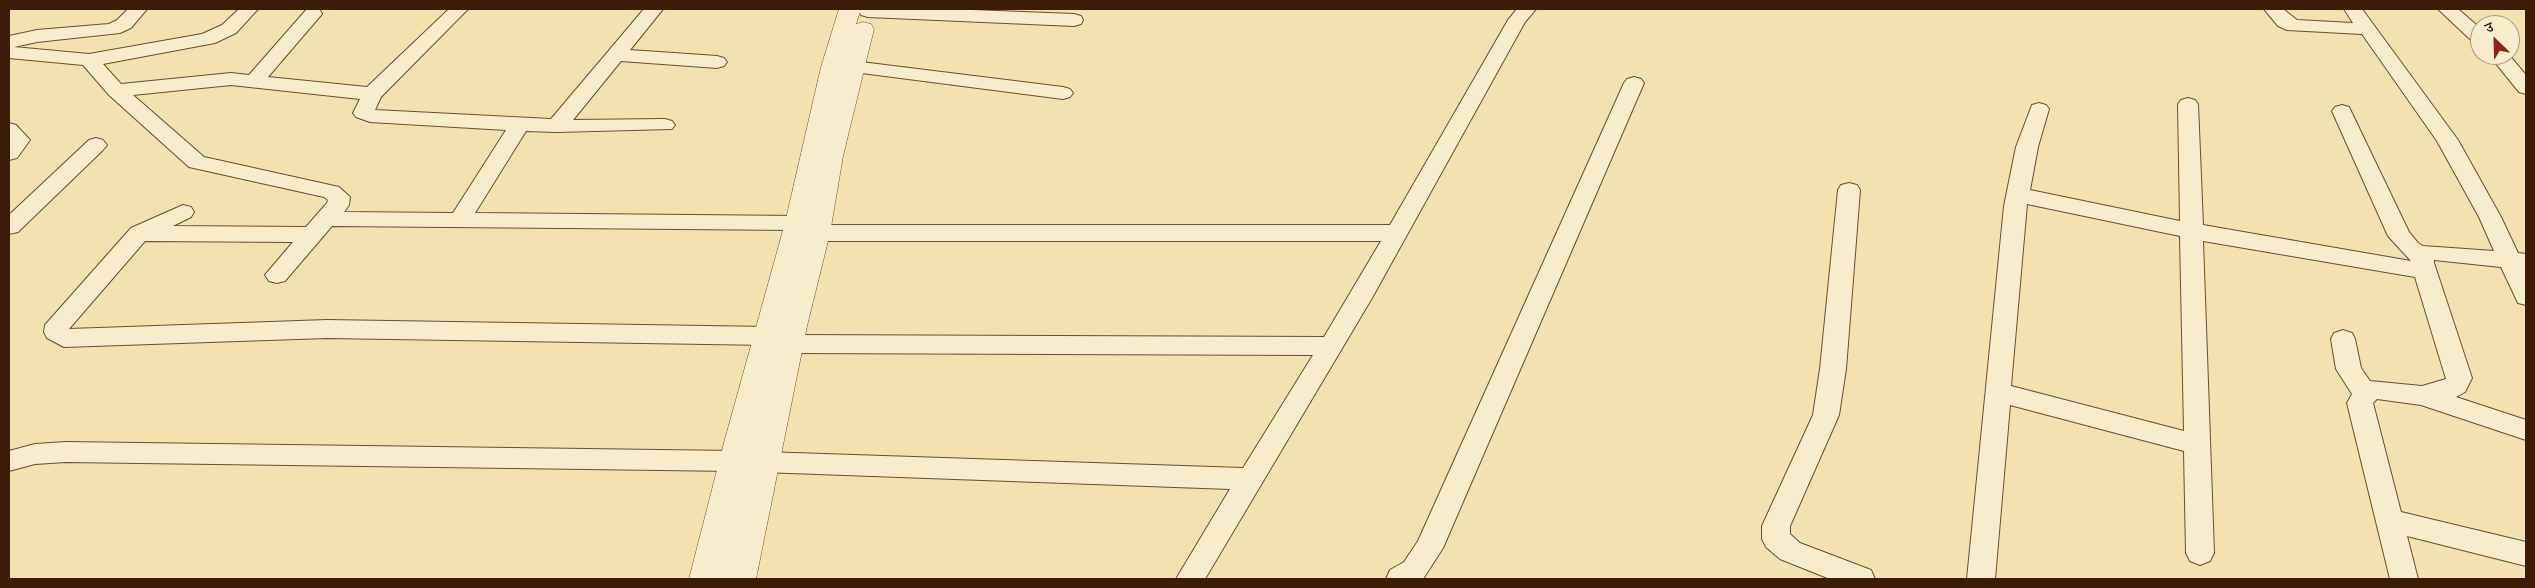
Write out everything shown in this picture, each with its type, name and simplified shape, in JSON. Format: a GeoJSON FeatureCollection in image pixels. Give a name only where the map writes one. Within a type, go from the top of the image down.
{"type":"FeatureCollection","features":[{"type":"Feature","properties":{"kind":"street"},"geometry":{"type":"LineString","coordinates":[[9,69],[14,49],[37,36],[113,28],[124,24],[138,9]]}},
{"type":"Feature","properties":{"kind":"street"},"geometry":{"type":"LineString","coordinates":[[14,49],[89,60],[208,40],[229,29],[249,9]]}},
{"type":"Feature","properties":{"kind":"street"},"geometry":{"type":"LineString","coordinates":[[459,9],[372,94],[363,113],[370,116],[557,126],[665,125]]}},
{"type":"Feature","properties":{"kind":"street"},"geometry":{"type":"LineString","coordinates":[[557,126],[654,9]]}},
{"type":"Feature","properties":{"kind":"street"},"geometry":{"type":"LineString","coordinates":[[1190,579],[1331,346],[1517,20],[1527,9]]}},
{"type":"Feature","properties":{"kind":"street"},"geometry":{"type":"LineString","coordinates":[[2273,9],[2285,22],[2294,26],[2368,29]]}},
{"type":"Feature","properties":{"kind":"street"},"geometry":{"type":"LineString","coordinates":[[2353,9],[2446,140],[2490,217],[2518,261],[2526,297]]}},
{"type":"Feature","properties":{"kind":"street"},"geometry":{"type":"LineString","coordinates":[[2447,9],[2470,29]]}},
{"type":"Feature","properties":{"kind":"street"},"geometry":{"type":"LineString","coordinates":[[807,228],[832,67],[862,10]]}},
{"type":"Feature","properties":{"kind":"street"},"geometry":{"type":"LineString","coordinates":[[862,10],[1074,20]]}},
{"type":"Feature","properties":{"kind":"street"},"geometry":{"type":"LineString","coordinates":[[706,579],[734,461],[779,340],[807,228],[831,156],[853,67],[862,10]]}},
{"type":"Feature","properties":{"kind":"street"},"geometry":{"type":"LineString","coordinates":[[253,82],[313,14]]}},
{"type":"Feature","properties":{"kind":"street"},"geometry":{"type":"LineString","coordinates":[[616,55],[717,62]]}},
{"type":"Feature","properties":{"kind":"street"},"geometry":{"type":"LineString","coordinates":[[89,60],[116,91],[197,162],[332,192],[339,197],[338,206],[276,275]]}},
{"type":"Feature","properties":{"kind":"street"},"geometry":{"type":"LineString","coordinates":[[2507,65],[2526,88]]}},
{"type":"Feature","properties":{"kind":"street"},"geometry":{"type":"LineString","coordinates":[[853,67],[1063,93]]}},
{"type":"Feature","properties":{"kind":"street"},"geometry":{"type":"LineString","coordinates":[[116,91],[208,80],[253,82],[372,94]]}},
{"type":"Feature","properties":{"kind":"street"},"geometry":{"type":"LineString","coordinates":[[1400,579],[1414,570],[1429,548],[1634,83]]}},
{"type":"Feature","properties":{"kind":"street"},"geometry":{"type":"LineString","coordinates":[[2188,104],[2200,553]]}},
{"type":"Feature","properties":{"kind":"street"},"geometry":{"type":"LineString","coordinates":[[1981,579],[2015,206],[2018,199],[2027,147],[2038,109]]}},
{"type":"Feature","properties":{"kind":"street"},"geometry":{"type":"LineString","coordinates":[[2342,111],[2399,236],[2424,264],[2459,378],[2456,385],[2449,390],[2422,396]]}},
{"type":"Feature","properties":{"kind":"street"},"geometry":{"type":"LineString","coordinates":[[460,219],[520,124]]}},
{"type":"Feature","properties":{"kind":"street"},"geometry":{"type":"LineString","coordinates":[[9,129],[19,140],[9,153]]}},
{"type":"Feature","properties":{"kind":"street"},"geometry":{"type":"LineString","coordinates":[[9,229],[96,145]]}},
{"type":"Feature","properties":{"kind":"street"},"geometry":{"type":"LineString","coordinates":[[1849,190],[1833,369],[1826,415],[1776,526],[1776,540],[1790,551],[1861,579]]}},
{"type":"Feature","properties":{"kind":"street"},"geometry":{"type":"LineString","coordinates":[[2018,199],[2025,197],[2035,198],[2191,231],[2424,264]]}},
{"type":"Feature","properties":{"kind":"street"},"geometry":{"type":"LineString","coordinates":[[182,212],[139,233],[57,325],[56,332],[64,338],[327,330],[779,340],[1331,346]]}},
{"type":"Feature","properties":{"kind":"street"},"geometry":{"type":"LineString","coordinates":[[327,219],[460,219],[807,228],[1397,233]]}},
{"type":"Feature","properties":{"kind":"street"},"geometry":{"type":"LineString","coordinates":[[139,233],[311,235]]}},
{"type":"Feature","properties":{"kind":"street"},"geometry":{"type":"LineString","coordinates":[[2424,264],[2428,252],[2518,261]]}},
{"type":"Feature","properties":{"kind":"street"},"geometry":{"type":"LineString","coordinates":[[739,579],[764,461],[779,340]]}},
{"type":"Feature","properties":{"kind":"street"},"geometry":{"type":"LineString","coordinates":[[2343,340],[2349,369],[2365,394]]}},
{"type":"Feature","properties":{"kind":"street"},"geometry":{"type":"LineString","coordinates":[[2404,579],[2360,403],[2365,394],[2374,389],[2422,396],[2526,430]]}},
{"type":"Feature","properties":{"kind":"street"},"geometry":{"type":"LineString","coordinates":[[1998,392],[2196,444]]}},
{"type":"Feature","properties":{"kind":"street"},"geometry":{"type":"LineString","coordinates":[[9,461],[35,454],[66,452],[764,461],[1250,479]]}},
{"type":"Feature","properties":{"kind":"street"},"geometry":{"type":"LineString","coordinates":[[2389,520],[2526,554]]}}]}
